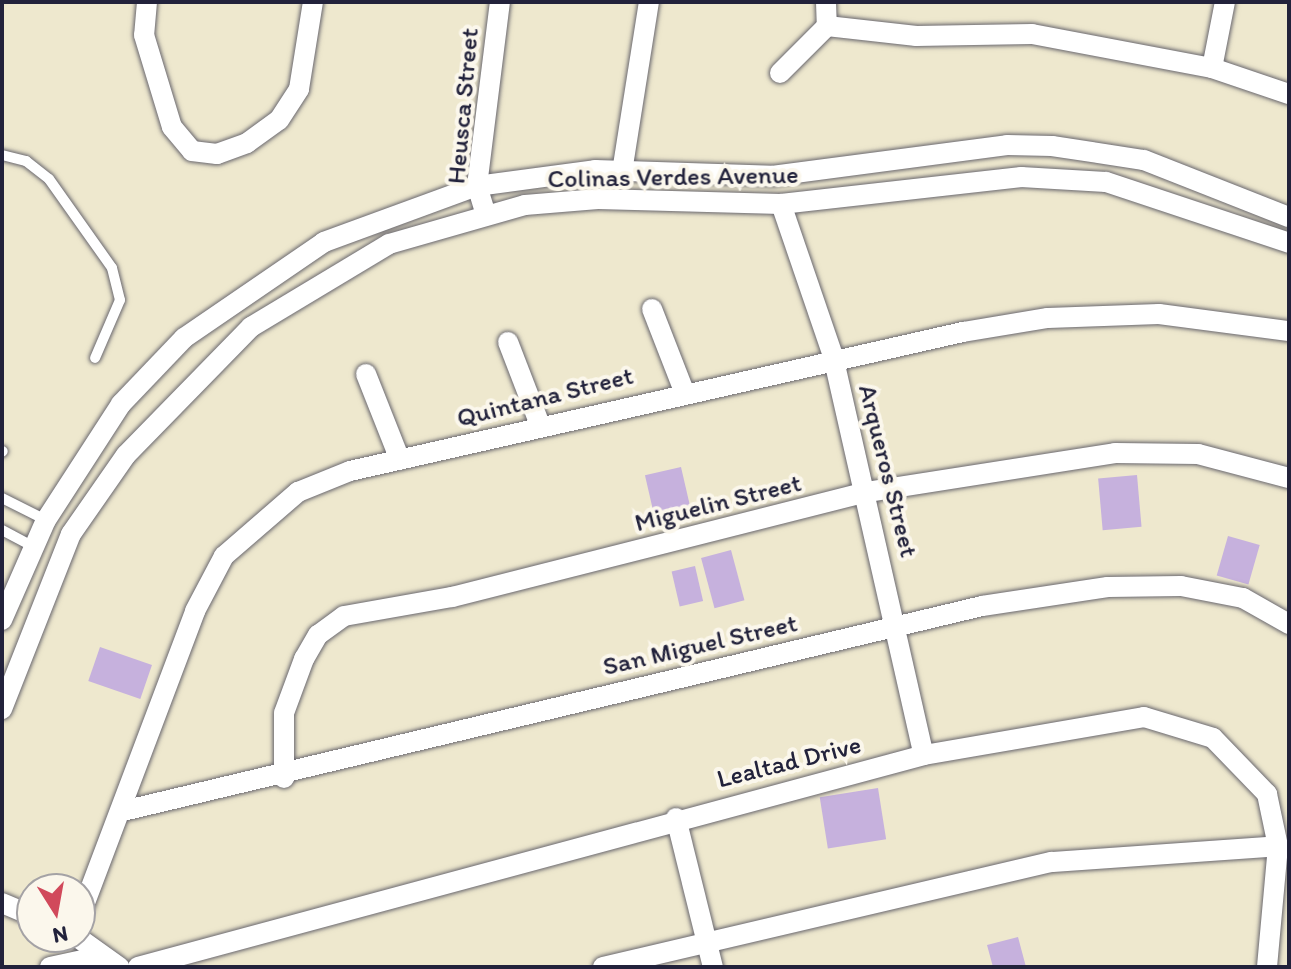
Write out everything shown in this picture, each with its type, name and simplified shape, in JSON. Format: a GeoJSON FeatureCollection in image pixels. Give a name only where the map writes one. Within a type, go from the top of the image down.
{"type":"FeatureCollection","features":[{"type":"Feature","properties":{"kind":"street"},"geometry":{"type":"LineString","coordinates":[[147,2],[144,35],[172,127],[192,151],[217,154],[247,143],[279,120],[299,89],[313,2]]}},
{"type":"Feature","properties":{"kind":"street","name":"Heusca Street"},"geometry":{"type":"LineString","coordinates":[[486,215],[477,186],[500,2]]}},
{"type":"Feature","properties":{"kind":"street"},"geometry":{"type":"LineString","coordinates":[[622,172],[649,2]]}},
{"type":"Feature","properties":{"kind":"street"},"geometry":{"type":"LineString","coordinates":[[780,73],[827,26],[826,2]]}},
{"type":"Feature","properties":{"kind":"street"},"geometry":{"type":"LineString","coordinates":[[1212,68],[1225,2]]}},
{"type":"Feature","properties":{"kind":"street"},"geometry":{"type":"LineString","coordinates":[[827,26],[916,36],[1032,34],[1212,68],[1289,94]]}},
{"type":"Feature","properties":{"kind":"street","name":"Colinas Verdes Avenue"},"geometry":{"type":"LineString","coordinates":[[2,620],[46,520],[121,404],[232,299],[374,218],[477,186],[622,172],[772,176],[1007,145],[1052,146],[1144,160],[1289,217]]}},
{"type":"Feature","properties":{"kind":"street","name":"Colinas Verdes Avenue"},"geometry":{"type":"LineString","coordinates":[[2,709],[71,534],[167,405],[251,327],[348,262],[486,215],[598,199],[781,204],[950,183],[1069,178],[1198,207],[1289,243]]}},
{"type":"Feature","properties":{"kind":"street","name":"Arqueros Street"},"geometry":{"type":"LineString","coordinates":[[781,204],[833,356],[898,624],[924,755]]}},
{"type":"Feature","properties":{"kind":"street"},"geometry":{"type":"LineString","coordinates":[[652,309],[684,391]]}},
{"type":"Feature","properties":{"kind":"street","name":"Quintana Street"},"geometry":{"type":"LineString","coordinates":[[96,877],[195,611],[224,556],[298,492],[400,460],[833,356],[1048,318],[1159,314],[1289,331]]}},
{"type":"Feature","properties":{"kind":"street"},"geometry":{"type":"LineString","coordinates":[[508,342],[540,425]]}},
{"type":"Feature","properties":{"kind":"street"},"geometry":{"type":"LineString","coordinates":[[366,374],[400,460]]}},
{"type":"Feature","properties":{"kind":"street","name":"Miguelin Street"},"geometry":{"type":"LineString","coordinates":[[284,778],[284,713],[318,635],[344,616],[452,597],[867,492],[1115,453],[1198,454],[1289,478]]}},
{"type":"Feature","properties":{"kind":"street","name":"San Miguel Street"},"geometry":{"type":"LineString","coordinates":[[123,811],[284,778],[898,624],[1108,587],[1181,586],[1243,598],[1289,624]]}},
{"type":"Feature","properties":{"kind":"street","name":"Lealtad Drive"},"geometry":{"type":"LineString","coordinates":[[138,967],[676,818],[924,755],[1086,723],[1144,717],[1185,724],[1224,747],[1267,794],[1278,846],[1267,967]]}},
{"type":"Feature","properties":{"kind":"street"},"geometry":{"type":"LineString","coordinates":[[676,818],[713,967]]}},
{"type":"Feature","properties":{"kind":"street"},"geometry":{"type":"LineString","coordinates":[[603,967],[707,938],[1052,862],[1278,846]]}},
{"type":"Feature","properties":{"kind":"street"},"geometry":{"type":"LineString","coordinates":[[96,952],[119,967]]}},
{"type":"Feature","properties":{"kind":"street"},"geometry":{"type":"LineString","coordinates":[[50,967],[101,956]]}},
{"type":"Feature","properties":{"kind":"lane"},"geometry":{"type":"LineString","coordinates":[[2,155],[26,161],[49,179],[112,268],[120,300],[95,358]]}},
{"type":"Feature","properties":{"kind":"lane"},"geometry":{"type":"LineString","coordinates":[[2,498],[46,520]]}},
{"type":"Feature","properties":{"kind":"lane"},"geometry":{"type":"LineString","coordinates":[[2,530],[34,547]]}},
{"type":"Feature","properties":{"kind":"building"},"geometry":{"type":"Polygon","coordinates":[[[681,467],[692,514],[656,522],[645,475],[681,467]]]}},
{"type":"Feature","properties":{"kind":"building"},"geometry":{"type":"Polygon","coordinates":[[[1137,475],[1142,527],[1103,530],[1098,478],[1137,475]]]}},
{"type":"Feature","properties":{"kind":"building"},"geometry":{"type":"Polygon","coordinates":[[[1228,536],[1260,545],[1248,585],[1217,575],[1228,536]]]}},
{"type":"Feature","properties":{"kind":"building"},"geometry":{"type":"Polygon","coordinates":[[[731,550],[744,600],[715,608],[701,558],[731,550]]]}},
{"type":"Feature","properties":{"kind":"building"},"geometry":{"type":"Polygon","coordinates":[[[695,566],[703,601],[680,606],[672,571],[695,566]]]}},
{"type":"Feature","properties":{"kind":"building"},"geometry":{"type":"Polygon","coordinates":[[[100,647],[152,665],[140,699],[88,681],[100,647]]]}},
{"type":"Feature","properties":{"kind":"building"},"geometry":{"type":"Polygon","coordinates":[[[878,788],[886,839],[828,849],[820,797],[878,788]]]}},
{"type":"Feature","properties":{"kind":"building"},"geometry":{"type":"Polygon","coordinates":[[[1018,937],[1026,967],[993,967],[987,945],[1018,937]]]}}]}
